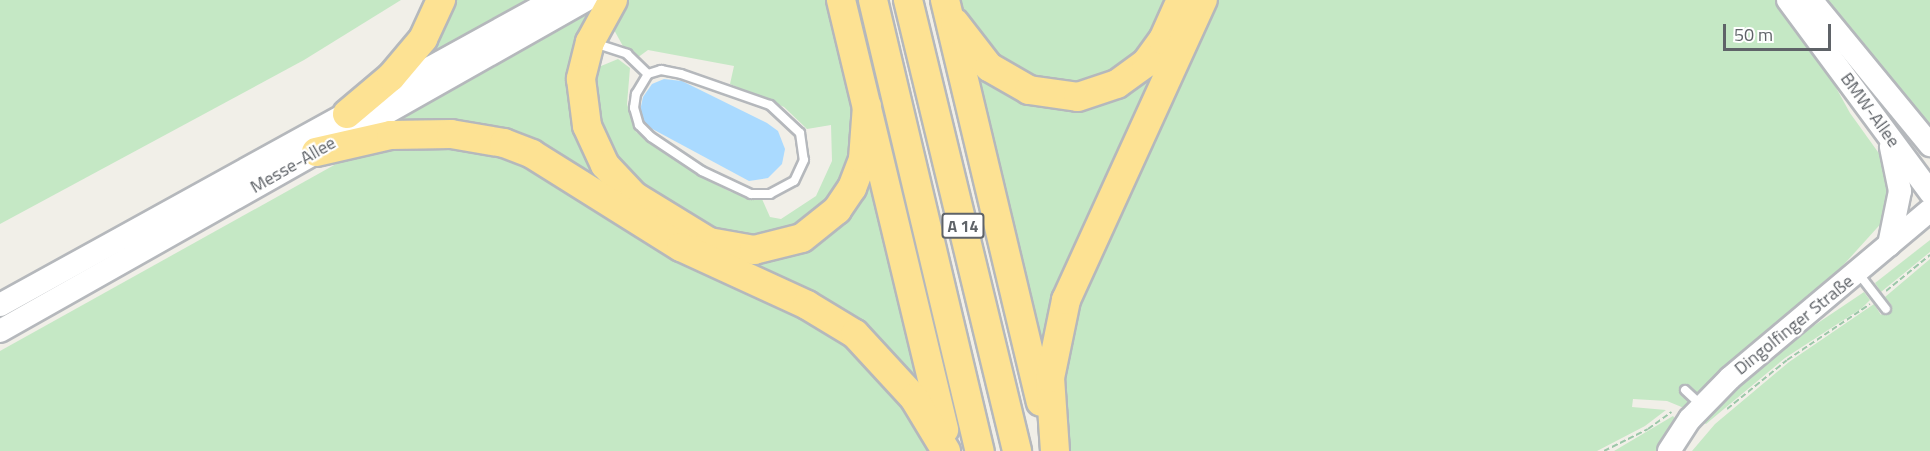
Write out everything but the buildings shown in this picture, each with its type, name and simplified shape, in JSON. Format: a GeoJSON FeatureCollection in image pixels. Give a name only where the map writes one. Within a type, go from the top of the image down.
{"type":"FeatureCollection","features":[{"type":"Feature","properties":{"kind":"highway"},"geometry":{"type":"LineString","coordinates":[[347,114],[391,77],[423,39],[441,0]]}},
{"type":"Feature","properties":{"kind":"highway"},"geometry":{"type":"LineString","coordinates":[[613,0],[590,42],[581,79],[588,126],[605,165],[634,196],[709,242],[754,250],[802,238],[837,210],[852,188],[863,159],[867,106]]}},
{"type":"Feature","properties":{"kind":"highway"},"geometry":{"type":"LineString","coordinates":[[841,0],[947,451]]}},
{"type":"Feature","properties":{"kind":"highway","name":"A 14"},"geometry":{"type":"LineString","coordinates":[[873,0],[980,451]]}},
{"type":"Feature","properties":{"kind":"highway","name":"A 14"},"geometry":{"type":"LineString","coordinates":[[908,0],[1017,451]]}},
{"type":"Feature","properties":{"kind":"highway"},"geometry":{"type":"LineString","coordinates":[[946,7],[989,67],[1029,90],[1078,97],[1117,84],[1146,63],[1163,40],[1182,0]]}},
{"type":"Feature","properties":{"kind":"highway"},"geometry":{"type":"LineString","coordinates":[[1054,451],[1050,378],[1066,300],[1203,0]]}},
{"type":"Feature","properties":{"kind":"highway"},"geometry":{"type":"LineString","coordinates":[[946,7],[1054,451]]}},
{"type":"Feature","properties":{"kind":"highway"},"geometry":{"type":"LineString","coordinates":[[316,152],[390,135],[451,134],[504,144],[532,154],[681,247],[807,305],[855,334],[914,398],[947,451]]}},
{"type":"Feature","properties":{"kind":"main road","name":"Messe-Allee"},"geometry":{"type":"LineString","coordinates":[[0,305],[553,0]]}},
{"type":"Feature","properties":{"kind":"main road","name":"Messe-Allee"},"geometry":{"type":"LineString","coordinates":[[0,331],[586,0]]}},
{"type":"Feature","properties":{"kind":"main road","name":"BMW-Allee"},"geometry":{"type":"LineString","coordinates":[[1788,0],[1930,192]]}},
{"type":"Feature","properties":{"kind":"main road","name":"BMW-Allee"},"geometry":{"type":"LineString","coordinates":[[1811,0],[1930,146]]}},
{"type":"Feature","properties":{"kind":"main road"},"geometry":{"type":"LineString","coordinates":[[1887,135],[1897,165],[1900,190],[1889,245]]}},
{"type":"Feature","properties":{"kind":"main road","name":"Dingolfinger Straße"},"geometry":{"type":"LineString","coordinates":[[1669,451],[1702,406],[1750,360],[1858,273],[1930,210]]}},
{"type":"Feature","properties":{"kind":"lane"},"geometry":{"type":"LineString","coordinates":[[590,42],[627,54],[648,74]]}},
{"type":"Feature","properties":{"kind":"lane"},"geometry":{"type":"LineString","coordinates":[[661,70],[681,74],[770,105],[800,133],[804,160],[794,181],[770,194],[751,194],[702,171],[651,137],[639,125],[634,108],[636,94],[648,74],[661,70]]}},
{"type":"Feature","properties":{"kind":"lane"},"geometry":{"type":"LineString","coordinates":[[1858,273],[1886,309]]}},
{"type":"Feature","properties":{"kind":"lane"},"geometry":{"type":"LineString","coordinates":[[1685,390],[1702,406]]}},
{"type":"Feature","properties":{"kind":"green space"},"geometry":{"type":"Polygon","coordinates":[[[0,0],[401,0],[304,60],[0,224],[0,0]]]}},
{"type":"Feature","properties":{"kind":"green space"},"geometry":{"type":"Polygon","coordinates":[[[449,0],[538,0],[408,73],[449,0]]]}},
{"type":"Feature","properties":{"kind":"green space"},"geometry":{"type":"Polygon","coordinates":[[[600,0],[580,51],[620,193],[770,254],[866,166],[931,409],[906,379],[576,171],[366,131],[600,0]]]}},
{"type":"Feature","properties":{"kind":"green space"},"geometry":{"type":"Polygon","coordinates":[[[623,0],[828,0],[855,111],[857,146],[826,211],[766,242],[684,223],[604,152],[589,71],[618,59],[630,68],[627,104],[636,132],[700,176],[731,192],[762,199],[770,217],[781,219],[816,196],[832,161],[831,125],[807,129],[784,107],[730,84],[734,66],[648,50],[637,58],[624,48],[608,19],[623,0]]]}},
{"type":"Feature","properties":{"kind":"green space"},"geometry":{"type":"Polygon","coordinates":[[[958,0],[1176,0],[1162,30],[1104,83],[1025,82],[970,32],[958,0]]]}},
{"type":"Feature","properties":{"kind":"green space"},"geometry":{"type":"Polygon","coordinates":[[[1208,0],[1778,0],[1818,55],[1850,113],[1888,166],[1893,181],[1886,218],[1828,282],[1699,394],[1686,386],[1679,393],[1690,402],[1684,408],[1667,401],[1633,399],[1632,407],[1666,410],[1645,426],[1597,451],[1066,451],[1065,331],[1208,0]]]}},
{"type":"Feature","properties":{"kind":"green space"},"geometry":{"type":"Polygon","coordinates":[[[1825,0],[1930,0],[1930,129],[1825,0]]]}},
{"type":"Feature","properties":{"kind":"green space"},"geometry":{"type":"Polygon","coordinates":[[[965,48],[1041,101],[1162,53],[1046,379],[965,48]]]}},
{"type":"Feature","properties":{"kind":"green space"},"geometry":{"type":"Polygon","coordinates":[[[435,144],[501,154],[830,328],[885,375],[931,451],[0,451],[0,351],[336,164],[395,146],[435,144]]]}},
{"type":"Feature","properties":{"kind":"green space"},"geometry":{"type":"Polygon","coordinates":[[[1930,240],[1930,252],[1881,292],[1875,283],[1930,240]]]}},
{"type":"Feature","properties":{"kind":"green space"},"geometry":{"type":"Polygon","coordinates":[[[1930,259],[1930,451],[1692,451],[1715,424],[1789,362],[1874,304],[1881,315],[1892,306],[1885,297],[1930,259]]]}},
{"type":"Feature","properties":{"kind":"green space"},"geometry":{"type":"Polygon","coordinates":[[[1864,292],[1870,300],[1862,308],[1785,358],[1706,424],[1702,422],[1726,396],[1794,339],[1864,292]]]}},
{"type":"Feature","properties":{"kind":"green space"},"geometry":{"type":"Polygon","coordinates":[[[1673,416],[1676,420],[1657,451],[1614,451],[1673,416]]]}},
{"type":"Feature","properties":{"kind":"water"},"geometry":{"type":"Polygon","coordinates":[[[664,79],[682,81],[767,123],[778,131],[785,149],[782,164],[768,178],[749,181],[645,125],[640,111],[643,97],[652,84],[664,79]]]}}]}
